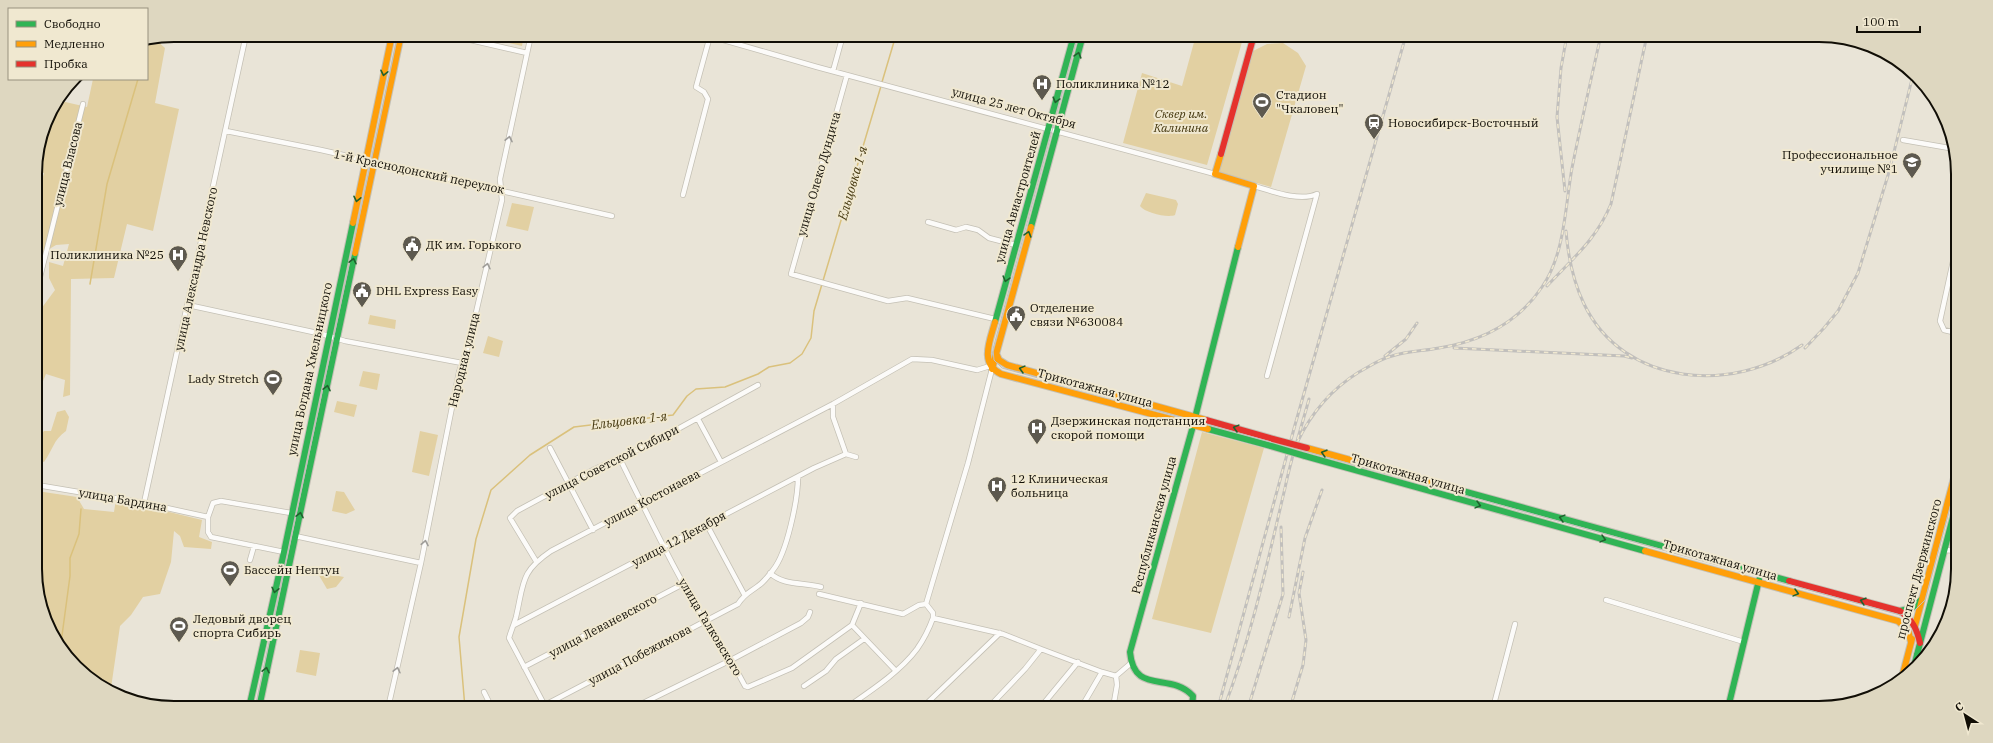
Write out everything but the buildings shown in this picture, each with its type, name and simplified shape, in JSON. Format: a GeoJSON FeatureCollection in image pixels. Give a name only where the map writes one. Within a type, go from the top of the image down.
{"type":"FeatureCollection","features":[{"type":"Feature","properties":{"kind":"main road","name":"улица Богдана Хмельницкого"},"geometry":{"type":"LineString","coordinates":[[251,701],[284,552],[390,42]]}},
{"type":"Feature","properties":{"kind":"main road","name":"улица Богдана Хмельницкого"},"geometry":{"type":"LineString","coordinates":[[261,701],[399,42]]}},
{"type":"Feature","properties":{"kind":"main road","name":"улица Авиастроителей"},"geometry":{"type":"LineString","coordinates":[[991,367],[987,357],[995,319],[1072,42]]}},
{"type":"Feature","properties":{"kind":"main road","name":"улица Авиастроителей"},"geometry":{"type":"LineString","coordinates":[[991,367],[1082,42]]}},
{"type":"Feature","properties":{"kind":"main road"},"geometry":{"type":"LineString","coordinates":[[1215,174],[1252,42]]}},
{"type":"Feature","properties":{"kind":"main road","name":"улица 25 лет Октября"},"geometry":{"type":"LineString","coordinates":[[1215,174],[1254,186]]}},
{"type":"Feature","properties":{"kind":"main road","name":"Республиканская улица"},"geometry":{"type":"LineString","coordinates":[[1130,664],[1131,646],[1195,417],[1254,186]]}},
{"type":"Feature","properties":{"kind":"main road"},"geometry":{"type":"LineString","coordinates":[[989,344],[992,349],[996,350]]}},
{"type":"Feature","properties":{"kind":"main road","name":"Трикотажная улица"},"geometry":{"type":"LineString","coordinates":[[996,350],[999,360],[1003,364],[1900,611],[1910,618],[1915,625]]}},
{"type":"Feature","properties":{"kind":"main road","name":"Трикотажная улица"},"geometry":{"type":"LineString","coordinates":[[991,367],[1001,374],[1271,446],[1898,621]]}},
{"type":"Feature","properties":{"kind":"main road"},"geometry":{"type":"LineString","coordinates":[[1102,401],[1098,396],[1099,393],[1103,392]]}},
{"type":"Feature","properties":{"kind":"main road","name":"проспект Дзержинского"},"geometry":{"type":"LineString","coordinates":[[1904,669],[1951,489]]}},
{"type":"Feature","properties":{"kind":"main road","name":"проспект Дзержинского"},"geometry":{"type":"LineString","coordinates":[[1916,658],[1951,524]]}},
{"type":"Feature","properties":{"kind":"main road"},"geometry":{"type":"LineString","coordinates":[[1730,701],[1758,582],[1759,572]]}},
{"type":"Feature","properties":{"kind":"main road"},"geometry":{"type":"LineString","coordinates":[[1900,611],[1912,608],[1922,599]]}},
{"type":"Feature","properties":{"kind":"main road"},"geometry":{"type":"LineString","coordinates":[[1898,621],[1918,614],[1924,610],[1931,600]]}},
{"type":"Feature","properties":{"kind":"main road"},"geometry":{"type":"LineString","coordinates":[[1898,621],[1906,626],[1910,633],[1911,642]]}},
{"type":"Feature","properties":{"kind":"main road"},"geometry":{"type":"LineString","coordinates":[[1915,625],[1920,642]]}},
{"type":"Feature","properties":{"kind":"main road"},"geometry":{"type":"LineString","coordinates":[[1130,664],[1138,676],[1187,689],[1193,696],[1193,701]]}},
{"type":"Feature","properties":{"kind":"street","name":"улица Александра Невского"},"geometry":{"type":"LineString","coordinates":[[144,503],[245,42]]}},
{"type":"Feature","properties":{"kind":"street"},"geometry":{"type":"LineString","coordinates":[[479,42],[527,53]]}},
{"type":"Feature","properties":{"kind":"street","name":"Народная улица"},"geometry":{"type":"LineString","coordinates":[[390,701],[421,563],[458,372],[469,343],[502,200],[500,179],[529,42]]}},
{"type":"Feature","properties":{"kind":"street"},"geometry":{"type":"LineString","coordinates":[[683,196],[708,99],[704,92],[696,87],[707,42]]}},
{"type":"Feature","properties":{"kind":"street","name":"улица 25 лет Октября"},"geometry":{"type":"LineString","coordinates":[[729,42],[1215,174]]}},
{"type":"Feature","properties":{"kind":"street"},"geometry":{"type":"LineString","coordinates":[[833,71],[841,42]]}},
{"type":"Feature","properties":{"kind":"street","name":"улица Олеко Дундича"},"geometry":{"type":"LineString","coordinates":[[847,75],[791,274],[888,301],[907,298],[995,319]]}},
{"type":"Feature","properties":{"kind":"street","name":"улица Власова"},"geometry":{"type":"LineString","coordinates":[[42,269],[83,104]]}},
{"type":"Feature","properties":{"kind":"street","name":"1-й Краснодонский переулок"},"geometry":{"type":"LineString","coordinates":[[226,131],[501,190],[612,216]]}},
{"type":"Feature","properties":{"kind":"street"},"geometry":{"type":"LineString","coordinates":[[1903,140],[1948,148]]}},
{"type":"Feature","properties":{"kind":"street","name":"улица 25 лет Октября"},"geometry":{"type":"LineString","coordinates":[[1254,186],[1289,195],[1312,196],[1317,194],[1267,376]]}},
{"type":"Feature","properties":{"kind":"street"},"geometry":{"type":"LineString","coordinates":[[928,222],[956,230],[966,227],[978,230],[989,238],[1016,245]]}},
{"type":"Feature","properties":{"kind":"street"},"geometry":{"type":"LineString","coordinates":[[1951,271],[1940,321],[1944,330],[1951,332]]}},
{"type":"Feature","properties":{"kind":"street"},"geometry":{"type":"LineString","coordinates":[[188,305],[337,338],[462,363]]}},
{"type":"Feature","properties":{"kind":"street","name":"Трикотажная улица"},"geometry":{"type":"LineString","coordinates":[[912,359],[932,360],[977,370],[991,367]]}},
{"type":"Feature","properties":{"kind":"street","name":"улица Костонаева"},"geometry":{"type":"LineString","coordinates":[[543,701],[509,638],[514,625],[524,582],[529,569],[536,561],[551,551],[833,404],[912,359]]}},
{"type":"Feature","properties":{"kind":"street"},"geometry":{"type":"LineString","coordinates":[[926,604],[968,463],[991,367]]}},
{"type":"Feature","properties":{"kind":"street","name":"улица Советской Сибири"},"geometry":{"type":"LineString","coordinates":[[536,561],[510,518],[528,504],[595,468],[620,459],[758,386]]}},
{"type":"Feature","properties":{"kind":"street"},"geometry":{"type":"LineString","coordinates":[[833,404],[833,417],[846,454],[856,457]]}},
{"type":"Feature","properties":{"kind":"street"},"geometry":{"type":"LineString","coordinates":[[698,419],[721,462]]}},
{"type":"Feature","properties":{"kind":"street"},"geometry":{"type":"LineString","coordinates":[[550,448],[592,530]]}},
{"type":"Feature","properties":{"kind":"street","name":"улица 12 Декабря"},"geometry":{"type":"LineString","coordinates":[[514,625],[814,468],[846,454]]}},
{"type":"Feature","properties":{"kind":"street","name":"улица Галковского"},"geometry":{"type":"LineString","coordinates":[[620,459],[682,584],[726,657],[731,660],[745,686],[748,687],[792,668],[852,625]]}},
{"type":"Feature","properties":{"kind":"street","name":"улица Побежимова"},"geometry":{"type":"LineString","coordinates":[[555,701],[738,604],[744,594],[758,586],[774,569],[784,546],[797,498],[798,477]]}},
{"type":"Feature","properties":{"kind":"street","name":"улица Бардина"},"geometry":{"type":"LineString","coordinates":[[42,486],[144,503],[208,517]]}},
{"type":"Feature","properties":{"kind":"street"},"geometry":{"type":"LineString","coordinates":[[284,552],[211,537],[208,532],[208,517],[214,503],[221,500],[291,513]]}},
{"type":"Feature","properties":{"kind":"street"},"geometry":{"type":"LineString","coordinates":[[707,524],[744,594]]}},
{"type":"Feature","properties":{"kind":"street"},"geometry":{"type":"LineString","coordinates":[[287,534],[421,563]]}},
{"type":"Feature","properties":{"kind":"street"},"geometry":{"type":"LineString","coordinates":[[250,560],[254,546]]}},
{"type":"Feature","properties":{"kind":"street"},"geometry":{"type":"LineString","coordinates":[[1944,550],[1951,550]]}},
{"type":"Feature","properties":{"kind":"street"},"geometry":{"type":"LineString","coordinates":[[770,573],[777,580],[783,582],[821,587]]}},
{"type":"Feature","properties":{"kind":"street","name":"улица Леваневского"},"geometry":{"type":"LineString","coordinates":[[524,667],[682,584]]}},
{"type":"Feature","properties":{"kind":"street"},"geometry":{"type":"LineString","coordinates":[[819,594],[903,614],[919,605],[926,604]]}},
{"type":"Feature","properties":{"kind":"street"},"geometry":{"type":"LineString","coordinates":[[1606,600],[1744,642]]}},
{"type":"Feature","properties":{"kind":"street"},"geometry":{"type":"LineString","coordinates":[[860,603],[852,625],[894,670]]}},
{"type":"Feature","properties":{"kind":"street"},"geometry":{"type":"LineString","coordinates":[[856,701],[872,689],[917,649],[933,618],[933,613],[926,604]]}},
{"type":"Feature","properties":{"kind":"street"},"geometry":{"type":"LineString","coordinates":[[647,701],[731,660],[801,623],[808,617],[810,612]]}},
{"type":"Feature","properties":{"kind":"street"},"geometry":{"type":"LineString","coordinates":[[933,618],[1000,633],[1078,662],[1101,674],[1116,676],[1130,664]]}},
{"type":"Feature","properties":{"kind":"street"},"geometry":{"type":"LineString","coordinates":[[1495,701],[1515,624]]}},
{"type":"Feature","properties":{"kind":"street"},"geometry":{"type":"LineString","coordinates":[[929,701],[1000,633]]}},
{"type":"Feature","properties":{"kind":"street"},"geometry":{"type":"LineString","coordinates":[[804,686],[826,670],[836,659],[864,639]]}},
{"type":"Feature","properties":{"kind":"street"},"geometry":{"type":"LineString","coordinates":[[995,701],[1025,670],[1041,649]]}},
{"type":"Feature","properties":{"kind":"street"},"geometry":{"type":"LineString","coordinates":[[1046,701],[1078,662]]}},
{"type":"Feature","properties":{"kind":"street"},"geometry":{"type":"LineString","coordinates":[[1085,701],[1101,674]]}},
{"type":"Feature","properties":{"kind":"street"},"geometry":{"type":"LineString","coordinates":[[1114,701],[1117,685],[1116,676]]}},
{"type":"Feature","properties":{"kind":"street"},"geometry":{"type":"LineString","coordinates":[[484,692],[488,701]]}},
{"type":"Feature","properties":{"kind":"green space"},"geometry":{"type":"Polygon","coordinates":[[[504,42],[523,42],[522,46],[504,42]]]}},
{"type":"Feature","properties":{"kind":"green space","name":"Сквер им. Калинина"},"geometry":{"type":"Polygon","coordinates":[[[1194,42],[1242,42],[1207,165],[1123,143],[1142,73],[1182,86],[1194,42]]]}},
{"type":"Feature","properties":{"kind":"green space"},"geometry":{"type":"Polygon","coordinates":[[[159,43],[165,48],[155,103],[179,109],[153,231],[127,224],[114,278],[71,279],[70,395],[63,397],[65,380],[46,374],[42,383],[42,308],[55,290],[49,278],[49,262],[63,266],[69,244],[56,245],[42,253],[42,180],[44,173],[42,173],[42,165],[46,140],[52,123],[64,102],[87,107],[93,80],[148,80],[148,45],[159,43]]]}},
{"type":"Feature","properties":{"kind":"green space","name":"Стадион \"Чкаловец\""},"geometry":{"type":"Polygon","coordinates":[[[1283,43],[1298,53],[1306,66],[1271,187],[1219,172],[1253,51],[1267,44],[1283,43]]]}},
{"type":"Feature","properties":{"kind":"green space"},"geometry":{"type":"Polygon","coordinates":[[[1146,193],[1176,200],[1178,204],[1175,215],[1167,216],[1143,209],[1140,206],[1146,193]]]}},
{"type":"Feature","properties":{"kind":"green space"},"geometry":{"type":"Polygon","coordinates":[[[512,203],[534,207],[528,231],[506,226],[512,203]]]}},
{"type":"Feature","properties":{"kind":"green space"},"geometry":{"type":"Polygon","coordinates":[[[370,315],[396,320],[395,329],[368,324],[370,315]]]}},
{"type":"Feature","properties":{"kind":"green space"},"geometry":{"type":"Polygon","coordinates":[[[488,336],[503,341],[499,357],[483,353],[488,336]]]}},
{"type":"Feature","properties":{"kind":"green space"},"geometry":{"type":"Polygon","coordinates":[[[363,371],[380,374],[377,390],[359,386],[363,371]]]}},
{"type":"Feature","properties":{"kind":"green space"},"geometry":{"type":"Polygon","coordinates":[[[337,401],[357,405],[354,417],[334,412],[337,401]]]}},
{"type":"Feature","properties":{"kind":"green space"},"geometry":{"type":"Polygon","coordinates":[[[65,410],[69,417],[66,431],[58,438],[44,462],[42,461],[42,433],[44,431],[51,431],[57,412],[65,410]]]}},
{"type":"Feature","properties":{"kind":"green space"},"geometry":{"type":"Polygon","coordinates":[[[420,431],[438,435],[429,476],[412,472],[420,431]]]}},
{"type":"Feature","properties":{"kind":"green space"},"geometry":{"type":"Polygon","coordinates":[[[1202,432],[1264,448],[1211,633],[1152,619],[1202,432]]]}},
{"type":"Feature","properties":{"kind":"green space"},"geometry":{"type":"Polygon","coordinates":[[[336,491],[344,492],[355,510],[346,514],[332,511],[336,491]]]}},
{"type":"Feature","properties":{"kind":"green space"},"geometry":{"type":"Polygon","coordinates":[[[42,492],[77,497],[84,509],[114,512],[116,499],[202,520],[199,537],[212,542],[211,549],[184,547],[180,536],[174,531],[171,562],[160,594],[143,597],[131,615],[120,626],[111,685],[101,679],[75,656],[64,642],[49,612],[42,578],[42,492]]]}},
{"type":"Feature","properties":{"kind":"green space"},"geometry":{"type":"Polygon","coordinates":[[[317,572],[344,577],[336,587],[327,589],[317,572]]]}},
{"type":"Feature","properties":{"kind":"green space"},"geometry":{"type":"Polygon","coordinates":[[[300,650],[320,653],[316,676],[296,672],[300,650]]]}},
{"type":"Feature","properties":{"kind":"waterway","name":"Ельцовка 1-я"},"geometry":{"type":"LineString","coordinates":[[882,82],[894,42]]}},
{"type":"Feature","properties":{"kind":"waterway"},"geometry":{"type":"LineString","coordinates":[[90,284],[107,184],[138,80]]}},
{"type":"Feature","properties":{"kind":"waterway","name":"Ельцовка 1-я"},"geometry":{"type":"LineString","coordinates":[[464,701],[459,637],[476,539],[491,490],[530,455],[574,427],[673,415],[687,396],[696,389],[725,387],[758,374],[769,367],[790,363],[802,354],[811,338],[814,311],[881,86]]}},
{"type":"Feature","properties":{"kind":"waterway"},"geometry":{"type":"LineString","coordinates":[[62,638],[70,576],[70,558],[79,534],[81,509]]}},
{"type":"Feature","properties":{"kind":"tram line"},"geometry":{"type":"LineString","coordinates":[[256,701],[397,42]]}},
{"type":"Feature","properties":{"kind":"tram line"},"geometry":{"type":"LineString","coordinates":[[1076,42],[993,349],[994,360],[1002,368],[1900,615],[1914,611],[1925,600],[1951,504]]}},
{"type":"Feature","properties":{"kind":"railway"},"geometry":{"type":"LineString","coordinates":[[1220,701],[1295,425],[1404,42]]}},
{"type":"Feature","properties":{"kind":"railway"},"geometry":{"type":"LineString","coordinates":[[1565,191],[1557,117],[1561,68],[1566,42]]}},
{"type":"Feature","properties":{"kind":"railway"},"geometry":{"type":"LineString","coordinates":[[1297,443],[1302,432],[1322,403],[1339,386],[1359,372],[1388,357],[1455,345],[1484,335],[1498,328],[1522,311],[1542,287],[1550,274],[1560,245],[1572,168],[1599,42]]}},
{"type":"Feature","properties":{"kind":"railway"},"geometry":{"type":"LineString","coordinates":[[1547,286],[1591,238],[1605,217],[1611,204],[1646,42]]}},
{"type":"Feature","properties":{"kind":"railway"},"geometry":{"type":"LineString","coordinates":[[1805,348],[1838,311],[1858,273],[1889,172],[1912,81]]}},
{"type":"Feature","properties":{"kind":"railway"},"geometry":{"type":"LineString","coordinates":[[1566,231],[1568,250],[1577,286],[1584,304],[1602,332],[1625,352],[1653,366],[1682,374],[1714,375],[1745,371],[1775,361],[1802,345]]}},
{"type":"Feature","properties":{"kind":"railway"},"geometry":{"type":"LineString","coordinates":[[1385,356],[1406,339],[1417,323]]}},
{"type":"Feature","properties":{"kind":"railway"},"geometry":{"type":"LineString","coordinates":[[1454,348],[1624,356],[1632,358]]}},
{"type":"Feature","properties":{"kind":"railway"},"geometry":{"type":"LineString","coordinates":[[1227,701],[1251,627],[1290,466],[1309,399]]}},
{"type":"Feature","properties":{"kind":"railway"},"geometry":{"type":"LineString","coordinates":[[1289,617],[1305,538],[1322,490]]}},
{"type":"Feature","properties":{"kind":"railway"},"geometry":{"type":"LineString","coordinates":[[1250,701],[1283,594],[1281,527]]}},
{"type":"Feature","properties":{"kind":"railway"},"geometry":{"type":"LineString","coordinates":[[1292,701],[1303,665],[1306,640],[1299,593],[1303,572]]}},
{"type":"Feature","properties":{"kind":"traffic: fast"},"geometry":{"type":"LineString","coordinates":[[995,322],[1072,42]]}},
{"type":"Feature","properties":{"kind":"traffic: fast"},"geometry":{"type":"LineString","coordinates":[[1031,227],[1081,42]]}},
{"type":"Feature","properties":{"kind":"traffic: fast"},"geometry":{"type":"LineString","coordinates":[[251,701],[284,552],[353,223]]}},
{"type":"Feature","properties":{"kind":"traffic: fast"},"geometry":{"type":"LineString","coordinates":[[1193,701],[1193,696],[1184,689],[1174,685],[1146,679],[1138,674],[1133,665],[1130,652],[1193,426],[1238,247]]}},
{"type":"Feature","properties":{"kind":"traffic: fast"},"geometry":{"type":"LineString","coordinates":[[260,701],[355,253]]}},
{"type":"Feature","properties":{"kind":"traffic: fast"},"geometry":{"type":"LineString","coordinates":[[1208,429],[1271,446]]}},
{"type":"Feature","properties":{"kind":"traffic: fast"},"geometry":{"type":"LineString","coordinates":[[1271,446],[1305,456]]}},
{"type":"Feature","properties":{"kind":"traffic: fast"},"geometry":{"type":"LineString","coordinates":[[1305,456],[1645,551]]}},
{"type":"Feature","properties":{"kind":"traffic: fast"},"geometry":{"type":"LineString","coordinates":[[1459,490],[1789,581]]}},
{"type":"Feature","properties":{"kind":"traffic: fast"},"geometry":{"type":"LineString","coordinates":[[1916,657],[1951,525]]}},
{"type":"Feature","properties":{"kind":"traffic: fast"},"geometry":{"type":"LineString","coordinates":[[1730,701],[1759,580]]}},
{"type":"Feature","properties":{"kind":"traffic: fast"},"geometry":{"type":"LineString","coordinates":[[1900,611],[1912,608],[1921,600]]}},
{"type":"Feature","properties":{"kind":"traffic: slow"},"geometry":{"type":"LineString","coordinates":[[353,223],[391,42]]}},
{"type":"Feature","properties":{"kind":"traffic: slow"},"geometry":{"type":"LineString","coordinates":[[355,253],[400,42]]}},
{"type":"Feature","properties":{"kind":"traffic: slow"},"geometry":{"type":"LineString","coordinates":[[1221,154],[1215,174],[1254,186],[1238,247]]}},
{"type":"Feature","properties":{"kind":"traffic: slow"},"geometry":{"type":"LineString","coordinates":[[992,369],[1031,227]]}},
{"type":"Feature","properties":{"kind":"traffic: slow"},"geometry":{"type":"LineString","coordinates":[[995,322],[989,344],[988,358],[994,369],[1001,374],[1208,429]]}},
{"type":"Feature","properties":{"kind":"traffic: slow"},"geometry":{"type":"LineString","coordinates":[[996,353],[999,360],[1007,365],[1206,420]]}},
{"type":"Feature","properties":{"kind":"traffic: slow"},"geometry":{"type":"LineString","coordinates":[[1307,448],[1459,490]]}},
{"type":"Feature","properties":{"kind":"traffic: slow"},"geometry":{"type":"LineString","coordinates":[[1915,626],[1951,490]]}},
{"type":"Feature","properties":{"kind":"traffic: slow"},"geometry":{"type":"LineString","coordinates":[[1645,551],[1898,621],[1908,630],[1911,642]]}},
{"type":"Feature","properties":{"kind":"traffic: slow"},"geometry":{"type":"LineString","coordinates":[[1904,669],[1912,639]]}},
{"type":"Feature","properties":{"kind":"traffic: jam"},"geometry":{"type":"LineString","coordinates":[[1221,154],[1252,42]]}},
{"type":"Feature","properties":{"kind":"traffic: jam"},"geometry":{"type":"LineString","coordinates":[[1206,420],[1273,439]]}},
{"type":"Feature","properties":{"kind":"traffic: jam"},"geometry":{"type":"LineString","coordinates":[[1273,439],[1307,448]]}},
{"type":"Feature","properties":{"kind":"traffic: jam"},"geometry":{"type":"LineString","coordinates":[[1789,581],[1900,611],[1908,617],[1917,633],[1920,643]]}},
{"type":"Feature","properties":{"kind":"place","name":"Поликлиника №12"},"geometry":{"type":"Point","coordinates":[1042,101]}},
{"type":"Feature","properties":{"kind":"place","name":"Стадион \"Чкаловец\""},"geometry":{"type":"Point","coordinates":[1262,119]}},
{"type":"Feature","properties":{"kind":"place","name":"Новосибирск-Восточный"},"geometry":{"type":"Point","coordinates":[1374,140]}},
{"type":"Feature","properties":{"kind":"place","name":"Профессиональное училище №1"},"geometry":{"type":"Point","coordinates":[1912,179]}},
{"type":"Feature","properties":{"kind":"place","name":"ДК им. Горького"},"geometry":{"type":"Point","coordinates":[412,262]}},
{"type":"Feature","properties":{"kind":"place","name":"Поликлиника №25"},"geometry":{"type":"Point","coordinates":[178,272]}},
{"type":"Feature","properties":{"kind":"place","name":"DHL Express Easy"},"geometry":{"type":"Point","coordinates":[362,308]}},
{"type":"Feature","properties":{"kind":"place","name":"Отделение связи №630084"},"geometry":{"type":"Point","coordinates":[1016,332]}},
{"type":"Feature","properties":{"kind":"place","name":"Lady Stretch"},"geometry":{"type":"Point","coordinates":[273,396]}},
{"type":"Feature","properties":{"kind":"place","name":"Дзержинская подстанция скорой помощи"},"geometry":{"type":"Point","coordinates":[1037,445]}},
{"type":"Feature","properties":{"kind":"place","name":"12 Клиническая больница"},"geometry":{"type":"Point","coordinates":[997,503]}},
{"type":"Feature","properties":{"kind":"place","name":"Бассейн Нептун"},"geometry":{"type":"Point","coordinates":[230,587]}},
{"type":"Feature","properties":{"kind":"place","name":"Ледовый дворец спорта Сибирь"},"geometry":{"type":"Point","coordinates":[179,643]}}]}
